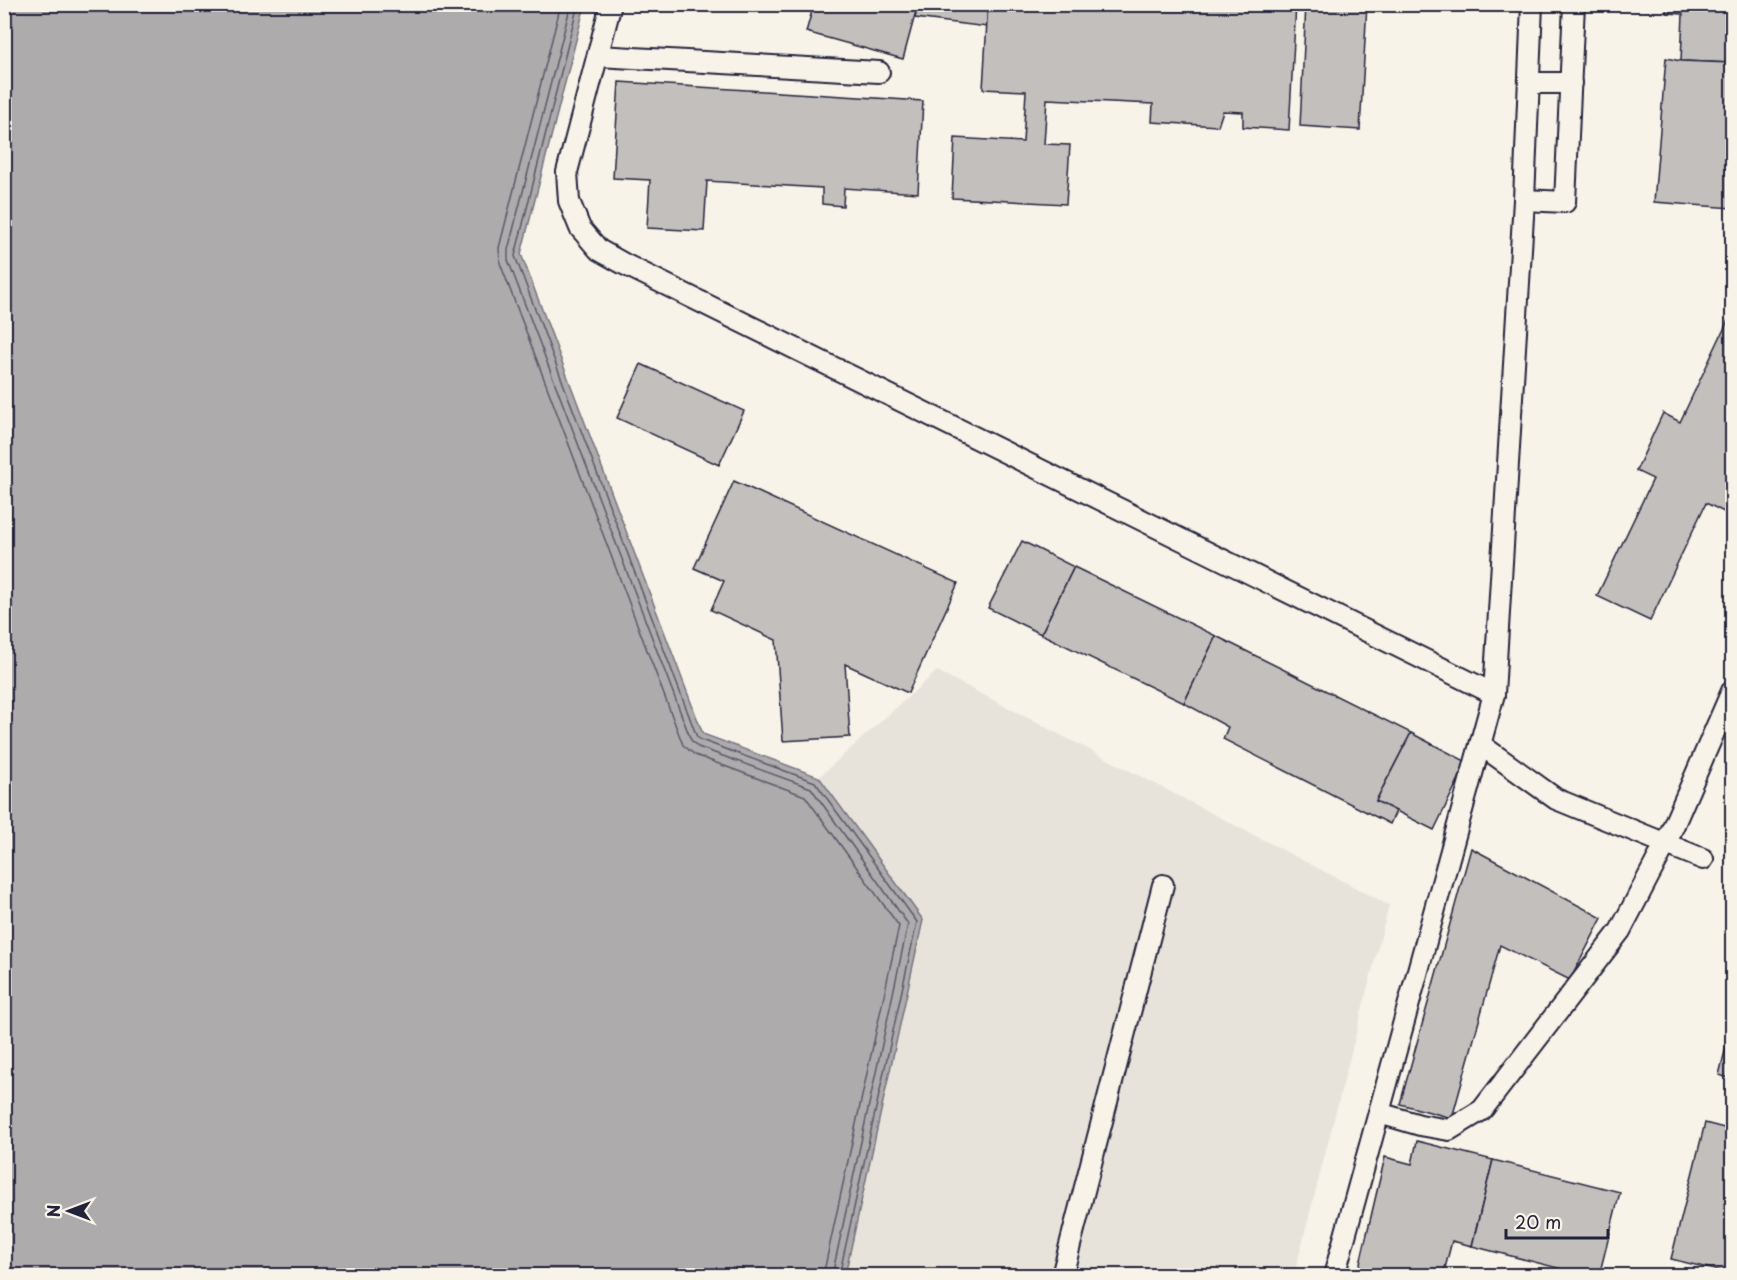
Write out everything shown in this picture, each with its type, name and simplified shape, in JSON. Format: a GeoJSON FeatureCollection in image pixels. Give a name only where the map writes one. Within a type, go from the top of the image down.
{"type":"FeatureCollection","features":[{"type":"Feature","properties":{"kind":"lane"},"geometry":{"type":"LineString","coordinates":[[611,4],[567,172],[569,201],[580,228],[599,250],[634,270],[1494,694]]}},
{"type":"Feature","properties":{"kind":"lane"},"geometry":{"type":"LineString","coordinates":[[1334,1275],[1494,694],[1524,200],[1532,4]]}},
{"type":"Feature","properties":{"kind":"lane"},"geometry":{"type":"LineString","coordinates":[[1524,200],[1565,202],[1574,4]]}},
{"type":"Feature","properties":{"kind":"lane"},"geometry":{"type":"LineString","coordinates":[[598,56],[879,72]]}},
{"type":"Feature","properties":{"kind":"lane"},"geometry":{"type":"LineString","coordinates":[[1529,83],[1571,83]]}},
{"type":"Feature","properties":{"kind":"lane"},"geometry":{"type":"LineString","coordinates":[[1379,1113],[1420,1125],[1449,1130],[1482,1110],[1620,931],[1666,843],[1732,691]]}},
{"type":"Feature","properties":{"kind":"lane"},"geometry":{"type":"LineString","coordinates":[[1481,745],[1556,799],[1703,859]]}},
{"type":"Feature","properties":{"kind":"lane"},"geometry":{"type":"LineString","coordinates":[[1062,1275],[1163,885]]}},
{"type":"Feature","properties":{"kind":"shaded area"},"geometry":{"type":"Polygon","coordinates":[[[937,671],[1389,905],[1294,1275],[845,1275],[923,921],[819,777],[937,671]]]}},
{"type":"Feature","properties":{"kind":"water"},"geometry":{"type":"Polygon","coordinates":[[[5,4],[585,5],[521,254],[703,734],[819,777],[923,920],[845,1275],[5,1275],[5,4]]]}},
{"type":"Feature","properties":{"kind":"building"},"geometry":{"type":"Polygon","coordinates":[[[814,4],[918,4],[903,59],[806,32],[814,4]]]}},
{"type":"Feature","properties":{"kind":"building"},"geometry":{"type":"Polygon","coordinates":[[[918,4],[988,4],[987,27],[915,18],[918,4]]]}},
{"type":"Feature","properties":{"kind":"building"},"geometry":{"type":"Polygon","coordinates":[[[988,4],[1296,4],[1289,130],[1243,127],[1243,112],[1223,111],[1218,126],[1152,122],[1153,104],[1047,99],[1044,144],[1070,145],[1066,204],[952,198],[955,138],[1023,142],[1026,91],[983,89],[988,4]]]}},
{"type":"Feature","properties":{"kind":"building"},"geometry":{"type":"Polygon","coordinates":[[[1306,4],[1367,4],[1360,130],[1300,126],[1306,4]]]}},
{"type":"Feature","properties":{"kind":"building"},"geometry":{"type":"Polygon","coordinates":[[[1667,4],[1732,4],[1732,63],[1681,61],[1683,14],[1666,13],[1667,4]]]}},
{"type":"Feature","properties":{"kind":"building"},"geometry":{"type":"Polygon","coordinates":[[[1666,58],[1681,61],[1732,63],[1727,147],[1732,148],[1732,208],[1654,202],[1666,58]]]}},
{"type":"Feature","properties":{"kind":"building"},"geometry":{"type":"Polygon","coordinates":[[[619,82],[923,101],[918,193],[844,188],[843,206],[822,204],[822,188],[707,181],[704,231],[647,228],[650,180],[613,178],[619,82]]]}},
{"type":"Feature","properties":{"kind":"building"},"geometry":{"type":"Polygon","coordinates":[[[1732,312],[1732,452],[1729,459],[1732,461],[1732,516],[1706,503],[1650,621],[1597,596],[1653,479],[1636,471],[1663,413],[1680,422],[1732,312]]]}},
{"type":"Feature","properties":{"kind":"building"},"geometry":{"type":"Polygon","coordinates":[[[641,364],[744,411],[719,465],[617,418],[641,364]]]}},
{"type":"Feature","properties":{"kind":"building"},"geometry":{"type":"Polygon","coordinates":[[[734,481],[958,583],[908,693],[845,664],[850,737],[783,741],[776,640],[711,610],[724,581],[694,568],[734,481]]]}},
{"type":"Feature","properties":{"kind":"building"},"geometry":{"type":"Polygon","coordinates":[[[1022,541],[1074,567],[1041,634],[988,608],[1022,541]]]}},
{"type":"Feature","properties":{"kind":"building"},"geometry":{"type":"Polygon","coordinates":[[[1074,567],[1216,636],[1184,703],[1041,634],[1074,567]]]}},
{"type":"Feature","properties":{"kind":"building"},"geometry":{"type":"Polygon","coordinates":[[[1216,636],[1411,733],[1376,801],[1396,811],[1390,824],[1223,739],[1228,727],[1184,703],[1216,636]]]}},
{"type":"Feature","properties":{"kind":"building"},"geometry":{"type":"Polygon","coordinates":[[[1411,733],[1467,762],[1434,830],[1376,801],[1411,733]]]}},
{"type":"Feature","properties":{"kind":"building"},"geometry":{"type":"Polygon","coordinates":[[[1471,848],[1602,918],[1570,980],[1500,945],[1452,1118],[1400,1104],[1471,848]]]}},
{"type":"Feature","properties":{"kind":"building"},"geometry":{"type":"Polygon","coordinates":[[[1732,1023],[1732,1079],[1719,1075],[1732,1023]]]}},
{"type":"Feature","properties":{"kind":"building"},"geometry":{"type":"Polygon","coordinates":[[[1705,1123],[1732,1130],[1732,1274],[1671,1259],[1705,1123]]]}},
{"type":"Feature","properties":{"kind":"building"},"geometry":{"type":"Polygon","coordinates":[[[1417,1141],[1493,1160],[1472,1246],[1452,1241],[1443,1276],[1357,1276],[1385,1157],[1412,1164],[1417,1141]]]}},
{"type":"Feature","properties":{"kind":"building"},"geometry":{"type":"Polygon","coordinates":[[[1493,1160],[1620,1192],[1599,1276],[1589,1276],[1472,1246],[1493,1160]]]}}]}
